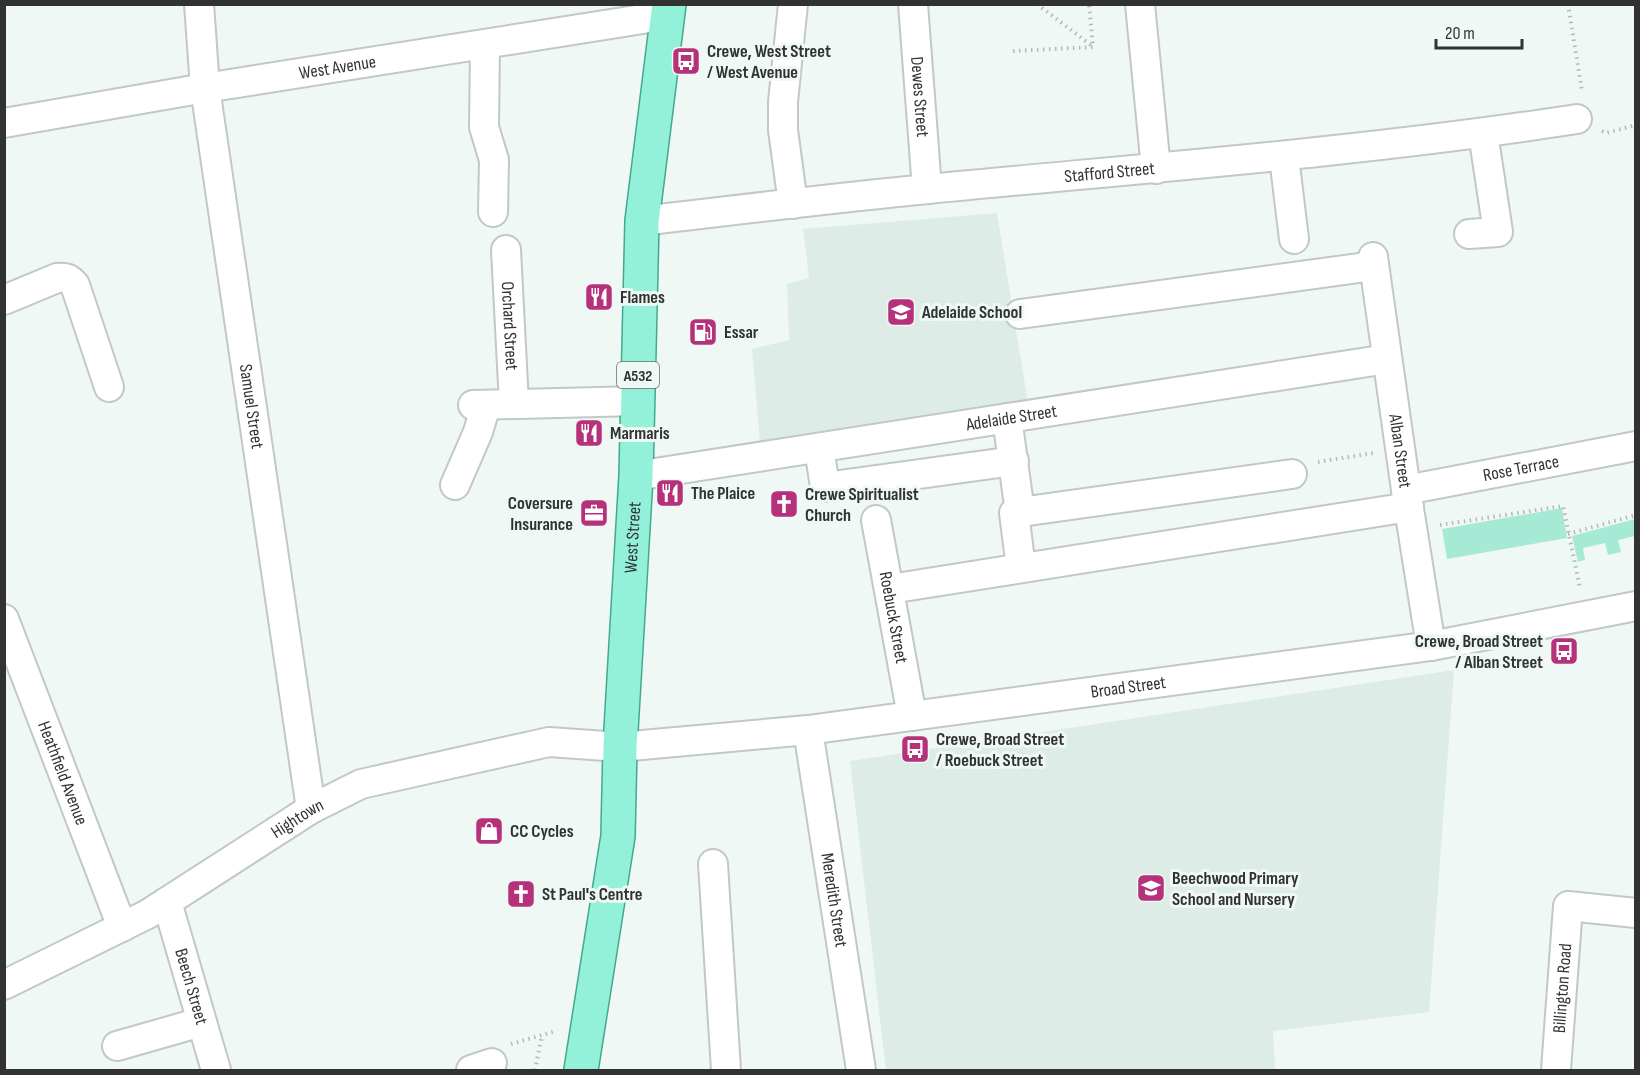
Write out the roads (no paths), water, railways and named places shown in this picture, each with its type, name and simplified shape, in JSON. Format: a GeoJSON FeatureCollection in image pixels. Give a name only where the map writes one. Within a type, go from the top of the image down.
{"type":"FeatureCollection","features":[{"type":"Feature","properties":{"kind":"main road","name":"West Street"},"geometry":{"type":"LineString","coordinates":[[581,1071],[618,836],[620,747],[636,476],[642,221],[669,10]]}},
{"type":"Feature","properties":{"kind":"street","name":"Samuel Street"},"geometry":{"type":"LineString","coordinates":[[199,4],[205,88],[311,809]]}},
{"type":"Feature","properties":{"kind":"street"},"geometry":{"type":"LineString","coordinates":[[793,4],[783,102],[783,130],[794,204]]}},
{"type":"Feature","properties":{"kind":"street","name":"Dewes Street"},"geometry":{"type":"LineString","coordinates":[[913,4],[927,189]]}},
{"type":"Feature","properties":{"kind":"street"},"geometry":{"type":"LineString","coordinates":[[1140,4],[1156,169]]}},
{"type":"Feature","properties":{"kind":"street","name":"West Avenue"},"geometry":{"type":"LineString","coordinates":[[4,123],[205,88],[485,44],[669,10]]}},
{"type":"Feature","properties":{"kind":"street"},"geometry":{"type":"LineString","coordinates":[[485,44],[484,127],[494,160],[493,212]]}},
{"type":"Feature","properties":{"kind":"street","name":"Stafford Street"},"geometry":{"type":"LineString","coordinates":[[642,221],[927,189],[1284,157],[1482,134],[1580,105]]}},
{"type":"Feature","properties":{"kind":"street"},"geometry":{"type":"LineString","coordinates":[[1469,234],[1498,232],[1482,134]]}},
{"type":"Feature","properties":{"kind":"street"},"geometry":{"type":"LineString","coordinates":[[1284,157],[1294,238]]}},
{"type":"Feature","properties":{"kind":"street","name":"Orchard Street"},"geometry":{"type":"LineString","coordinates":[[506,250],[514,404]]}},
{"type":"Feature","properties":{"kind":"street","name":"Alban Street"},"geometry":{"type":"LineString","coordinates":[[1020,314],[1373,262],[1431,646]]}},
{"type":"Feature","properties":{"kind":"street"},"geometry":{"type":"LineString","coordinates":[[4,300],[57,279],[64,277],[70,279],[75,285],[109,387]]}},
{"type":"Feature","properties":{"kind":"street","name":"Adelaide Street"},"geometry":{"type":"LineString","coordinates":[[636,476],[1387,359]]}},
{"type":"Feature","properties":{"kind":"street"},"geometry":{"type":"LineString","coordinates":[[454,485],[478,432],[480,405],[638,401]]}},
{"type":"Feature","properties":{"kind":"street"},"geometry":{"type":"LineString","coordinates":[[1007,418],[1018,498]]}},
{"type":"Feature","properties":{"kind":"street","name":"Rose Terrace"},"geometry":{"type":"LineString","coordinates":[[890,589],[1409,509],[1635,446]]}},
{"type":"Feature","properties":{"kind":"street"},"geometry":{"type":"LineString","coordinates":[[819,448],[825,487],[1014,461]]}},
{"type":"Feature","properties":{"kind":"street"},"geometry":{"type":"LineString","coordinates":[[1020,568],[1014,513],[1292,474]]}},
{"type":"Feature","properties":{"kind":"street","name":"Roebuck Street"},"geometry":{"type":"LineString","coordinates":[[876,520],[912,716]]}},
{"type":"Feature","properties":{"kind":"street","name":"Broad Street"},"geometry":{"type":"LineString","coordinates":[[620,747],[808,730],[1431,646],[1635,606]]}},
{"type":"Feature","properties":{"kind":"street","name":"Heathfield Avenue"},"geometry":{"type":"LineString","coordinates":[[4,619],[122,927]]}},
{"type":"Feature","properties":{"kind":"street","name":"Meredith Street"},"geometry":{"type":"LineString","coordinates":[[808,730],[861,1071]]}},
{"type":"Feature","properties":{"kind":"street","name":"Hightown"},"geometry":{"type":"LineString","coordinates":[[4,985],[122,927],[167,902],[311,809],[361,784],[549,742],[620,747]]}},
{"type":"Feature","properties":{"kind":"street"},"geometry":{"type":"LineString","coordinates":[[713,864],[726,1071]]}},
{"type":"Feature","properties":{"kind":"street","name":"Beech Street"},"geometry":{"type":"LineString","coordinates":[[167,902],[216,1071]]}},
{"type":"Feature","properties":{"kind":"street","name":"Billington Road"},"geometry":{"type":"LineString","coordinates":[[1556,1071],[1568,906],[1635,913]]}},
{"type":"Feature","properties":{"kind":"street"},"geometry":{"type":"LineString","coordinates":[[117,1046],[201,1022]]}},
{"type":"Feature","properties":{"kind":"place","name":"Crewe, West Street / West Avenue"},"geometry":{"type":"Point","coordinates":[686,61]}},
{"type":"Feature","properties":{"kind":"place","name":"Flames"},"geometry":{"type":"Point","coordinates":[599,297]}},
{"type":"Feature","properties":{"kind":"place","name":"Adelaide School"},"geometry":{"type":"Point","coordinates":[901,312]}},
{"type":"Feature","properties":{"kind":"place","name":"Essar"},"geometry":{"type":"Point","coordinates":[703,332]}},
{"type":"Feature","properties":{"kind":"place","name":"Marmaris"},"geometry":{"type":"Point","coordinates":[589,433]}},
{"type":"Feature","properties":{"kind":"place","name":"The Plaice"},"geometry":{"type":"Point","coordinates":[670,493]}},
{"type":"Feature","properties":{"kind":"place","name":"Crewe Spiritualist Church"},"geometry":{"type":"Point","coordinates":[784,504]}},
{"type":"Feature","properties":{"kind":"place","name":"Coversure Insurance"},"geometry":{"type":"Point","coordinates":[594,513]}},
{"type":"Feature","properties":{"kind":"place","name":"Crewe, Broad Street / Alban Street"},"geometry":{"type":"Point","coordinates":[1564,651]}},
{"type":"Feature","properties":{"kind":"place","name":"Crewe, Broad Street / Roebuck Street"},"geometry":{"type":"Point","coordinates":[915,749]}},
{"type":"Feature","properties":{"kind":"place","name":"CC Cycles"},"geometry":{"type":"Point","coordinates":[489,831]}},
{"type":"Feature","properties":{"kind":"place","name":"Beechwood Primary School and Nursery"},"geometry":{"type":"Point","coordinates":[1151,888]}},
{"type":"Feature","properties":{"kind":"place","name":"St Paul's Centre"},"geometry":{"type":"Point","coordinates":[521,894]}}]}
